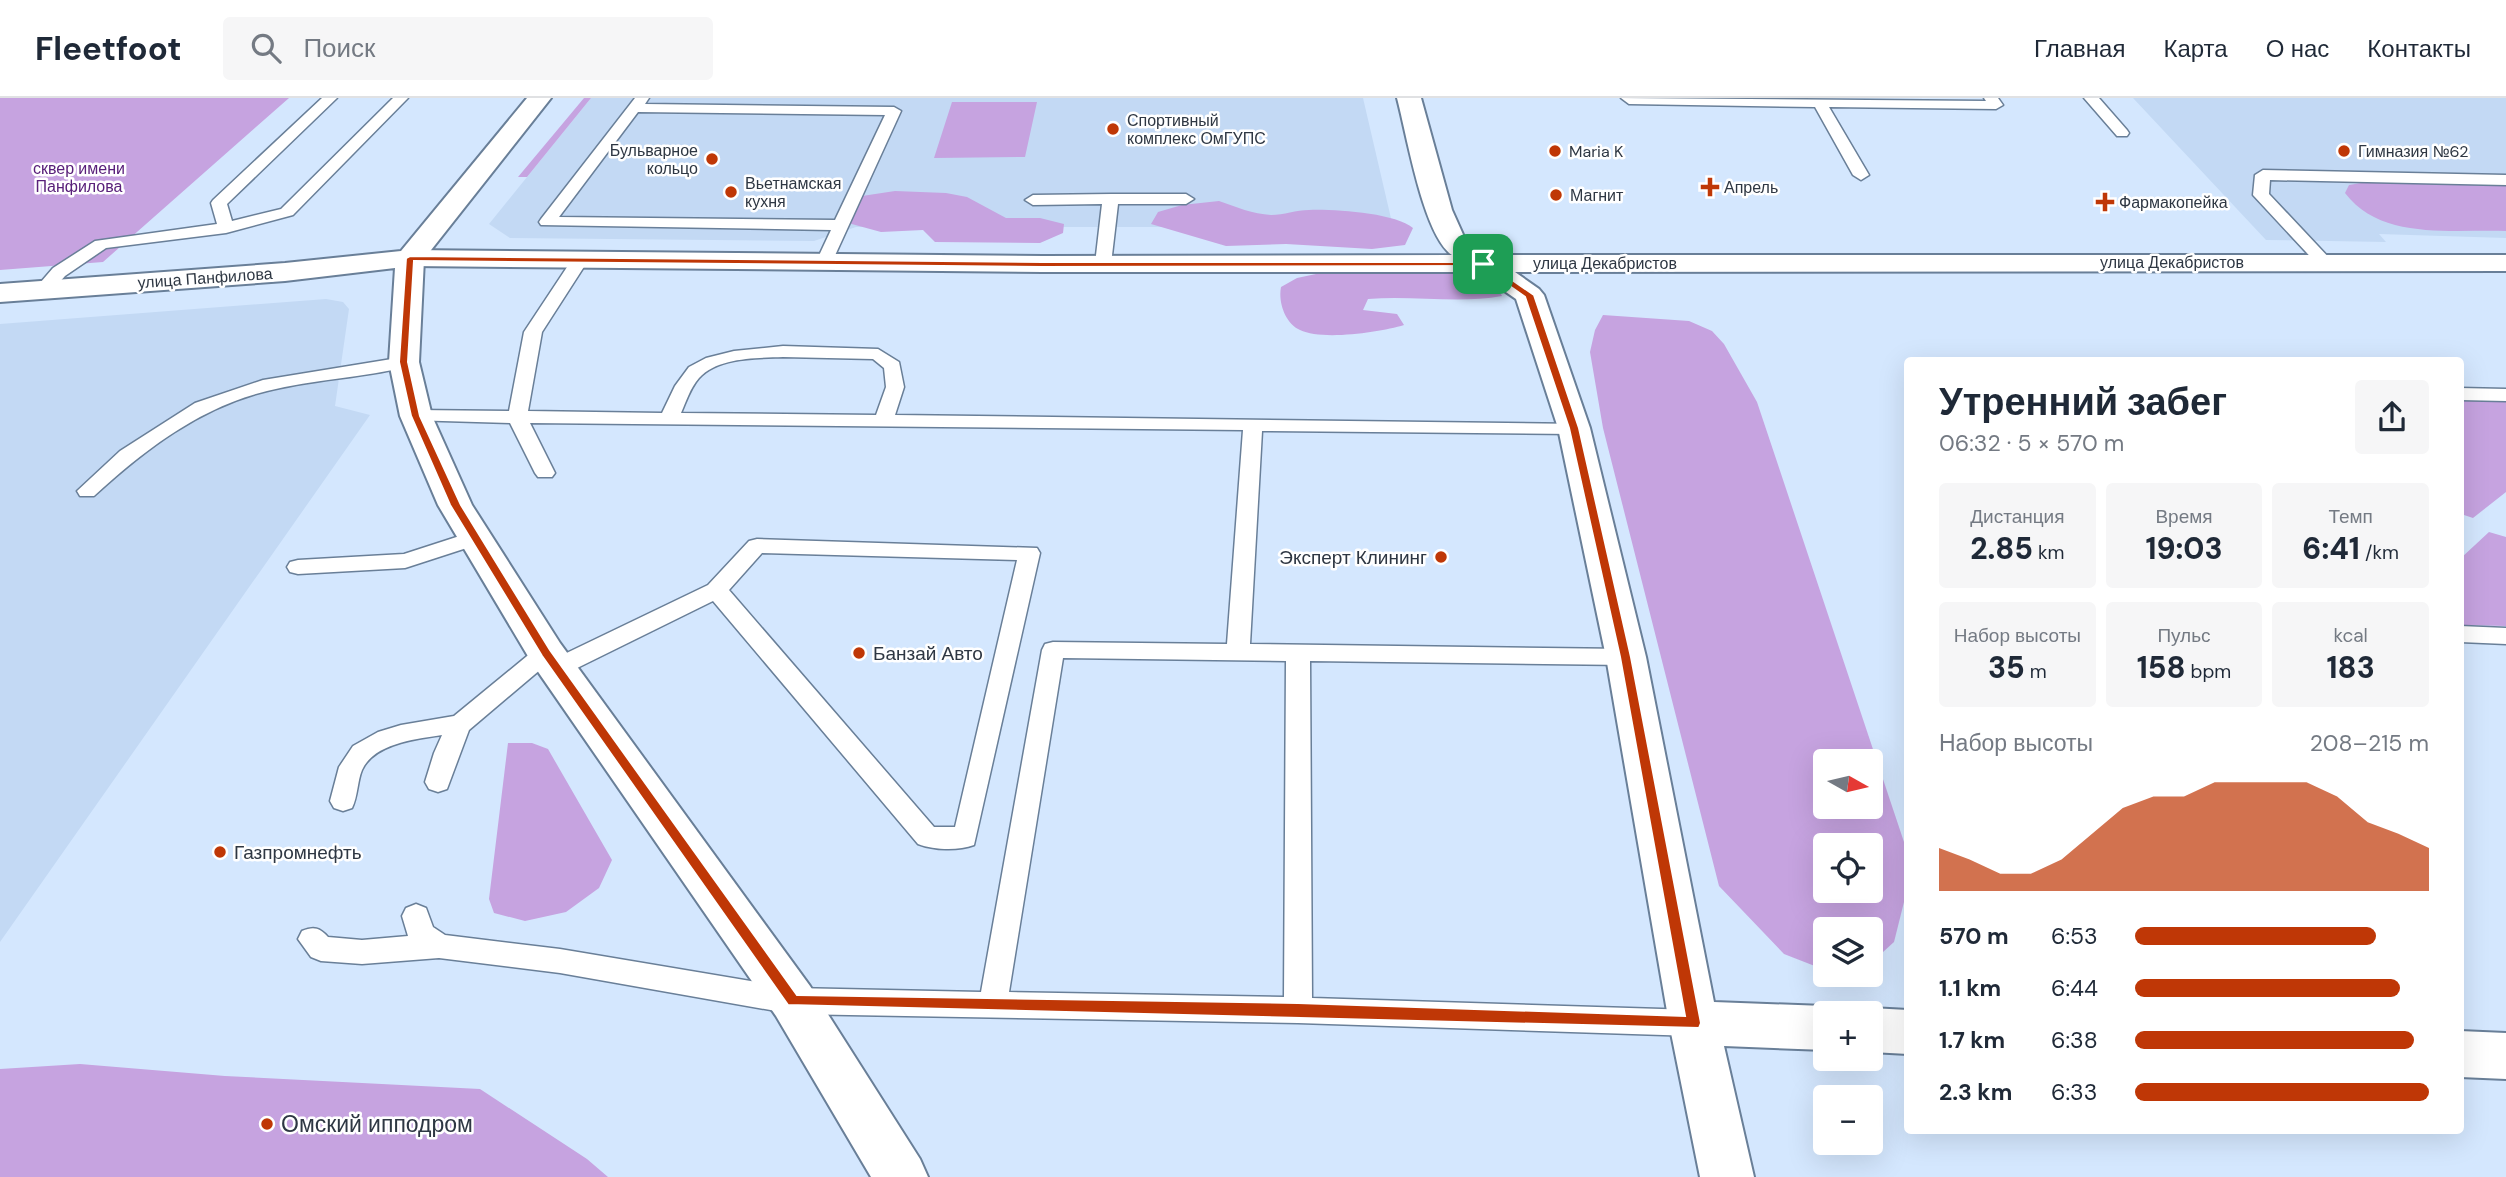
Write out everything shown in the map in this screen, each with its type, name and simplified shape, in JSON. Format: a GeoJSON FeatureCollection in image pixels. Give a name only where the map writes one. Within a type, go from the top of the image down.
{"type":"FeatureCollection","features":[{"type":"Feature","properties":{"kind":"street"},"geometry":{"type":"LineString","coordinates":[[539,98],[410,258],[404,362],[416,416],[456,505],[551,660],[793,1001],[901,1177]]}},
{"type":"Feature","properties":{"kind":"street"},"geometry":{"type":"LineString","coordinates":[[1409,98],[1443,220],[1454,243],[1529,295],[1574,428],[1626,657],[1694,1023],[1727,1177]]}},
{"type":"Feature","properties":{"kind":"street","name":"улица Декабристов"},"geometry":{"type":"LineString","coordinates":[[410,258],[1103,264],[2506,264]]}},
{"type":"Feature","properties":{"kind":"street","name":"улица Панфилова"},"geometry":{"type":"LineString","coordinates":[[0,293],[285,272],[410,258]]}},
{"type":"Feature","properties":{"kind":"street"},"geometry":{"type":"LineString","coordinates":[[1694,1023],[1813,1028]]}},
{"type":"Feature","properties":{"kind":"street"},"geometry":{"type":"LineString","coordinates":[[1883,1031],[1904,1032]]}},
{"type":"Feature","properties":{"kind":"street"},"geometry":{"type":"LineString","coordinates":[[2464,1054],[2506,1056]]}},
{"type":"Feature","properties":{"kind":"lane"},"geometry":{"type":"LineString","coordinates":[[226,228],[219,203],[330,98]]}},
{"type":"Feature","properties":{"kind":"lane"},"geometry":{"type":"LineString","coordinates":[[43,290],[59,272],[101,244],[226,228],[287,212],[295,207],[401,98]]}},
{"type":"Feature","properties":{"kind":"lane"},"geometry":{"type":"LineString","coordinates":[[1628,98],[1996,104],[1991,98]]}},
{"type":"Feature","properties":{"kind":"lane"},"geometry":{"type":"LineString","coordinates":[[2091,98],[2122,133]]}},
{"type":"Feature","properties":{"kind":"lane"},"geometry":{"type":"LineString","coordinates":[[1819,102],[1861,175]]}},
{"type":"Feature","properties":{"kind":"lane"},"geometry":{"type":"LineString","coordinates":[[824,262],[841,225],[896,104],[750,109],[639,103],[547,222],[841,225]]}},
{"type":"Feature","properties":{"kind":"lane"},"geometry":{"type":"LineString","coordinates":[[2325,262],[2261,195],[2263,174],[2506,180]]}},
{"type":"Feature","properties":{"kind":"lane"},"geometry":{"type":"LineString","coordinates":[[1103,264],[1111,199]]}},
{"type":"Feature","properties":{"kind":"lane"},"geometry":{"type":"LineString","coordinates":[[1033,200],[1186,199]]}},
{"type":"Feature","properties":{"kind":"lane"},"geometry":{"type":"LineString","coordinates":[[545,473],[517,417],[533,332],[581,259]]}},
{"type":"Feature","properties":{"kind":"lane"},"geometry":{"type":"LineString","coordinates":[[669,419],[693,372],[722,357],[753,353],[878,354],[893,366],[895,387],[883,421]]}},
{"type":"Feature","properties":{"kind":"lane"},"geometry":{"type":"LineString","coordinates":[[87,491],[127,455],[202,407],[263,386],[404,362]]}},
{"type":"Feature","properties":{"kind":"lane"},"geometry":{"type":"LineString","coordinates":[[2464,394],[2506,395]]}},
{"type":"Feature","properties":{"kind":"lane"},"geometry":{"type":"LineString","coordinates":[[416,416],[1574,428]]}},
{"type":"Feature","properties":{"kind":"lane"},"geometry":{"type":"LineString","coordinates":[[1238,652],[1253,425]]}},
{"type":"Feature","properties":{"kind":"lane"},"geometry":{"type":"LineString","coordinates":[[298,567],[405,561],[475,538]]}},
{"type":"Feature","properties":{"kind":"lane"},"geometry":{"type":"LineString","coordinates":[[343,801],[353,762],[373,743],[419,729],[460,724],[551,660],[716,590],[757,546],[1029,553],[965,838],[927,837],[716,590]]}},
{"type":"Feature","properties":{"kind":"lane"},"geometry":{"type":"LineString","coordinates":[[2464,634],[2506,636]]}},
{"type":"Feature","properties":{"kind":"lane"},"geometry":{"type":"LineString","coordinates":[[993,1004],[1054,650],[1626,657]]}},
{"type":"Feature","properties":{"kind":"lane"},"geometry":{"type":"LineString","coordinates":[[1298,653],[1298,1010]]}},
{"type":"Feature","properties":{"kind":"lane"},"geometry":{"type":"LineString","coordinates":[[438,782],[446,753],[460,724]]}},
{"type":"Feature","properties":{"kind":"lane"},"geometry":{"type":"LineString","coordinates":[[416,916],[421,933],[439,946]]}},
{"type":"Feature","properties":{"kind":"lane"},"geometry":{"type":"LineString","coordinates":[[312,939],[321,949],[362,952],[439,946],[560,961],[793,1001],[1298,1010],[1694,1023]]}},
{"type":"Feature","properties":{"kind":"shaded area"},"geometry":{"type":"Polygon","coordinates":[[[591,98],[1363,98],[1393,227],[856,227],[814,241],[510,238],[489,224],[591,98]]]}},
{"type":"Feature","properties":{"kind":"shaded area","name":"Гимназия №62"},"geometry":{"type":"Polygon","coordinates":[[[2133,98],[2506,98],[2506,238],[2379,234],[2386,242],[2266,240],[2133,98]]]}},
{"type":"Feature","properties":{"kind":"shaded area"},"geometry":{"type":"Polygon","coordinates":[[[326,299],[343,302],[349,309],[335,406],[370,415],[0,942],[0,324],[326,299]]]}},
{"type":"Feature","properties":{"kind":"green space","name":"сквер имени Панфилова"},"geometry":{"type":"Polygon","coordinates":[[[0,98],[289,98],[103,262],[0,270],[0,98]]]}},
{"type":"Feature","properties":{"kind":"green space"},"geometry":{"type":"Polygon","coordinates":[[[584,98],[591,98],[527,177],[518,177],[584,98]]]}},
{"type":"Feature","properties":{"kind":"green space"},"geometry":{"type":"Polygon","coordinates":[[[952,102],[1037,102],[1025,157],[934,158],[952,102]]]}},
{"type":"Feature","properties":{"kind":"green space"},"geometry":{"type":"Polygon","coordinates":[[[2367,182],[2506,186],[2506,231],[2419,229],[2378,219],[2360,208],[2345,193],[2349,185],[2367,182]]]}},
{"type":"Feature","properties":{"kind":"green space"},"geometry":{"type":"Polygon","coordinates":[[[895,191],[946,193],[967,197],[1006,218],[1040,218],[1064,224],[1063,233],[1040,243],[935,242],[923,230],[881,232],[848,223],[862,196],[895,191]]]}},
{"type":"Feature","properties":{"kind":"green space"},"geometry":{"type":"Polygon","coordinates":[[[1219,201],[1251,212],[1271,215],[1309,210],[1364,213],[1393,219],[1413,228],[1405,245],[1372,249],[1286,244],[1226,246],[1151,224],[1158,212],[1182,205],[1219,201]]]}},
{"type":"Feature","properties":{"kind":"green space"},"geometry":{"type":"Polygon","coordinates":[[[1335,270],[1460,270],[1495,283],[1502,296],[1469,299],[1368,299],[1363,310],[1397,314],[1404,325],[1367,333],[1337,335],[1310,333],[1295,327],[1284,312],[1281,287],[1297,278],[1335,270]]]}},
{"type":"Feature","properties":{"kind":"green space"},"geometry":{"type":"Polygon","coordinates":[[[1603,315],[1689,321],[1712,331],[1724,344],[1757,402],[1873,749],[1813,749],[1813,819],[1883,819],[1883,779],[1904,842],[1904,902],[1894,942],[1883,952],[1883,917],[1813,917],[1813,965],[1784,954],[1719,886],[1603,428],[1590,352],[1595,330],[1603,315]]]}},
{"type":"Feature","properties":{"kind":"green space"},"geometry":{"type":"Polygon","coordinates":[[[2464,399],[2506,400],[2506,492],[2473,518],[2464,515],[2464,399]]]}},
{"type":"Feature","properties":{"kind":"green space"},"geometry":{"type":"Polygon","coordinates":[[[2489,532],[2506,537],[2506,626],[2464,625],[2464,555],[2489,532]]]}},
{"type":"Feature","properties":{"kind":"green space"},"geometry":{"type":"Polygon","coordinates":[[[508,743],[532,743],[548,749],[612,860],[599,888],[566,912],[525,921],[494,913],[489,899],[508,743]]]}},
{"type":"Feature","properties":{"kind":"green space","name":"Омский ипподром"},"geometry":{"type":"Polygon","coordinates":[[[80,1064],[225,1076],[480,1089],[587,1159],[608,1177],[0,1177],[0,1069],[80,1064]]]}},
{"type":"Feature","properties":{"kind":"place","name":"Спортивный комплекс ОмГУПС"},"geometry":{"type":"Point","coordinates":[1113,129]}},
{"type":"Feature","properties":{"kind":"place","name":"Maria K"},"geometry":{"type":"Point","coordinates":[1555,151]}},
{"type":"Feature","properties":{"kind":"place","name":"Гимназия №62"},"geometry":{"type":"Point","coordinates":[2344,151]}},
{"type":"Feature","properties":{"kind":"place","name":"Бульварное кольцо"},"geometry":{"type":"Point","coordinates":[712,159]}},
{"type":"Feature","properties":{"kind":"place","name":"Апрель"},"geometry":{"type":"Point","coordinates":[1710,187]}},
{"type":"Feature","properties":{"kind":"place","name":"Вьетнамская кухня"},"geometry":{"type":"Point","coordinates":[731,192]}},
{"type":"Feature","properties":{"kind":"place","name":"Магнит"},"geometry":{"type":"Point","coordinates":[1556,195]}},
{"type":"Feature","properties":{"kind":"place","name":"Фармакопейка"},"geometry":{"type":"Point","coordinates":[2105,202]}},
{"type":"Feature","properties":{"kind":"place","name":"Эксперт Клининг"},"geometry":{"type":"Point","coordinates":[1441,557]}},
{"type":"Feature","properties":{"kind":"place","name":"Банзай Авто"},"geometry":{"type":"Point","coordinates":[859,653]}},
{"type":"Feature","properties":{"kind":"place","name":"Газпромнефть"},"geometry":{"type":"Point","coordinates":[220,852]}},
{"type":"Feature","properties":{"kind":"place","name":"Омский ипподром"},"geometry":{"type":"Point","coordinates":[267,1124]}},
{"type":"Feature","properties":{"kind":"route"},"geometry":{"type":"LineString","coordinates":[[410,258],[1043,264],[1483,264],[1529,295],[1574,428],[1626,657],[1694,1023],[1298,1010],[793,1001],[523,617],[456,505],[416,416],[404,362],[410,258]]}}]}
